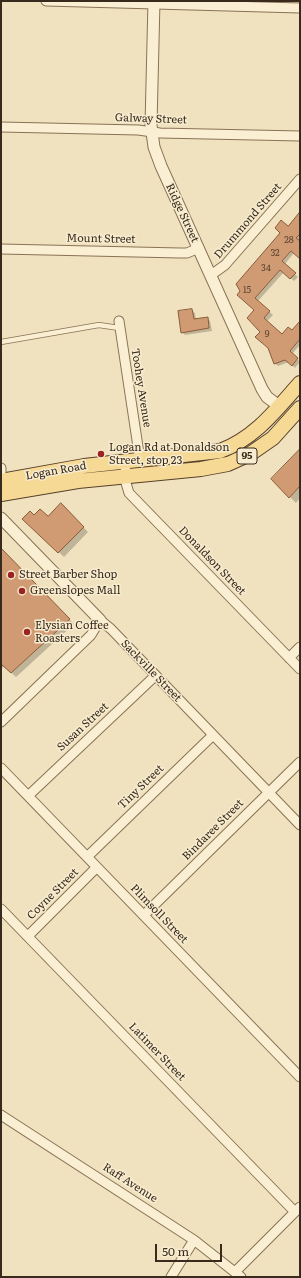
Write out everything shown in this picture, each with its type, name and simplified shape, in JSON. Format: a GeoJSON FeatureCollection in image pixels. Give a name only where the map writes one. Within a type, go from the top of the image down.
{"type":"FeatureCollection","features":[{"type":"Feature","properties":{"kind":"main road","name":"Logan Road"},"geometry":{"type":"LineString","coordinates":[[1,481],[84,466],[205,454],[227,448],[254,433],[300,383]]}},
{"type":"Feature","properties":{"kind":"main road"},"geometry":{"type":"LineString","coordinates":[[279,406],[299,410]]}},
{"type":"Feature","properties":{"kind":"main road","name":"Logan Road"},"geometry":{"type":"LineString","coordinates":[[1,494],[78,481],[214,468],[240,460],[273,438],[299,410]]}},
{"type":"Feature","properties":{"kind":"main road"},"geometry":{"type":"LineString","coordinates":[[140,460],[142,474]]}},
{"type":"Feature","properties":{"kind":"street"},"geometry":{"type":"LineString","coordinates":[[46,1],[154,2],[300,8]]}},
{"type":"Feature","properties":{"kind":"street","name":"Ridge Street"},"geometry":{"type":"LineString","coordinates":[[154,2],[152,132],[154,147],[161,166],[262,389],[267,397],[279,406]]}},
{"type":"Feature","properties":{"kind":"street","name":"Galway Street"},"geometry":{"type":"LineString","coordinates":[[1,127],[300,136]]}},
{"type":"Feature","properties":{"kind":"street","name":"Drummond Street"},"geometry":{"type":"LineString","coordinates":[[211,275],[225,265],[300,179]]}},
{"type":"Feature","properties":{"kind":"street","name":"Mount Street"},"geometry":{"type":"LineString","coordinates":[[1,249],[184,254],[199,248]]}},
{"type":"Feature","properties":{"kind":"street","name":"Toohey Avenue"},"geometry":{"type":"LineString","coordinates":[[119,324],[140,460]]}},
{"type":"Feature","properties":{"kind":"street","name":"Donaldson Street"},"geometry":{"type":"LineString","coordinates":[[125,461],[127,490],[300,669]]}},
{"type":"Feature","properties":{"kind":"street"},"geometry":{"type":"LineString","coordinates":[[1,468],[1,476]]}},
{"type":"Feature","properties":{"kind":"street","name":"Sackville Street"},"geometry":{"type":"LineString","coordinates":[[1,518],[300,825]]}},
{"type":"Feature","properties":{"kind":"street"},"geometry":{"type":"LineString","coordinates":[[1,722],[93,633],[100,620]]}},
{"type":"Feature","properties":{"kind":"street"},"geometry":{"type":"LineString","coordinates":[[289,658],[300,647]]}},
{"type":"Feature","properties":{"kind":"street","name":"Susan Street"},"geometry":{"type":"LineString","coordinates":[[28,796],[155,676]]}},
{"type":"Feature","properties":{"kind":"street","name":"Tiny Street"},"geometry":{"type":"LineString","coordinates":[[87,857],[213,735]]}},
{"type":"Feature","properties":{"kind":"street","name":"Bindaree Street"},"geometry":{"type":"LineString","coordinates":[[144,915],[300,762]]}},
{"type":"Feature","properties":{"kind":"street","name":"Plimsoll Street"},"geometry":{"type":"LineString","coordinates":[[1,768],[96,868],[144,915],[300,1077]]}},
{"type":"Feature","properties":{"kind":"street","name":"Coyne Street"},"geometry":{"type":"LineString","coordinates":[[28,936],[96,868]]}},
{"type":"Feature","properties":{"kind":"street","name":"Latimer Street"},"geometry":{"type":"LineString","coordinates":[[1,908],[298,1209]]}},
{"type":"Feature","properties":{"kind":"street","name":"Raff Avenue"},"geometry":{"type":"LineString","coordinates":[[1,1115],[194,1240],[238,1274]]}},
{"type":"Feature","properties":{"kind":"street"},"geometry":{"type":"LineString","coordinates":[[238,1274],[298,1209]]}},
{"type":"Feature","properties":{"kind":"street"},"geometry":{"type":"LineString","coordinates":[[171,1277],[194,1240]]}},
{"type":"Feature","properties":{"kind":"lane"},"geometry":{"type":"LineString","coordinates":[[1,342],[99,325],[119,324]]}},
{"type":"Feature","properties":{"kind":"building"},"geometry":{"type":"Polygon","coordinates":[[[300,212],[300,234],[296,238],[300,241],[300,259],[291,251],[282,261],[296,273],[290,279],[280,270],[255,298],[270,311],[264,318],[282,334],[288,327],[292,330],[300,321],[300,339],[290,351],[298,358],[292,366],[285,360],[274,364],[268,348],[255,337],[260,332],[247,318],[254,310],[237,295],[240,291],[236,284],[280,233],[275,228],[281,220],[288,226],[300,212]]]}},
{"type":"Feature","properties":{"kind":"building"},"geometry":{"type":"Polygon","coordinates":[[[192,309],[194,319],[208,317],[209,328],[181,333],[178,311],[192,309]]]}},
{"type":"Feature","properties":{"kind":"building"},"geometry":{"type":"Polygon","coordinates":[[[300,449],[300,486],[289,498],[271,479],[300,449]]]}},
{"type":"Feature","properties":{"kind":"building"},"geometry":{"type":"Polygon","coordinates":[[[61,503],[84,527],[58,553],[22,519],[30,511],[34,515],[40,509],[48,516],[61,503]]]}},
{"type":"Feature","properties":{"kind":"building","name":"Greenslopes Mall"},"geometry":{"type":"Polygon","coordinates":[[[1,548],[70,619],[11,673],[1,664],[1,548]]]}},
{"type":"Feature","properties":{"kind":"place","name":"Logan Rd at Donaldson Street, stop 23"},"geometry":{"type":"Point","coordinates":[101,454]}},
{"type":"Feature","properties":{"kind":"place","name":"Street Barber Shop"},"geometry":{"type":"Point","coordinates":[11,575]}},
{"type":"Feature","properties":{"kind":"place","name":"Greenslopes Mall"},"geometry":{"type":"Point","coordinates":[22,591]}},
{"type":"Feature","properties":{"kind":"place","name":"Elysian Coffee Roasters"},"geometry":{"type":"Point","coordinates":[27,632]}}]}
